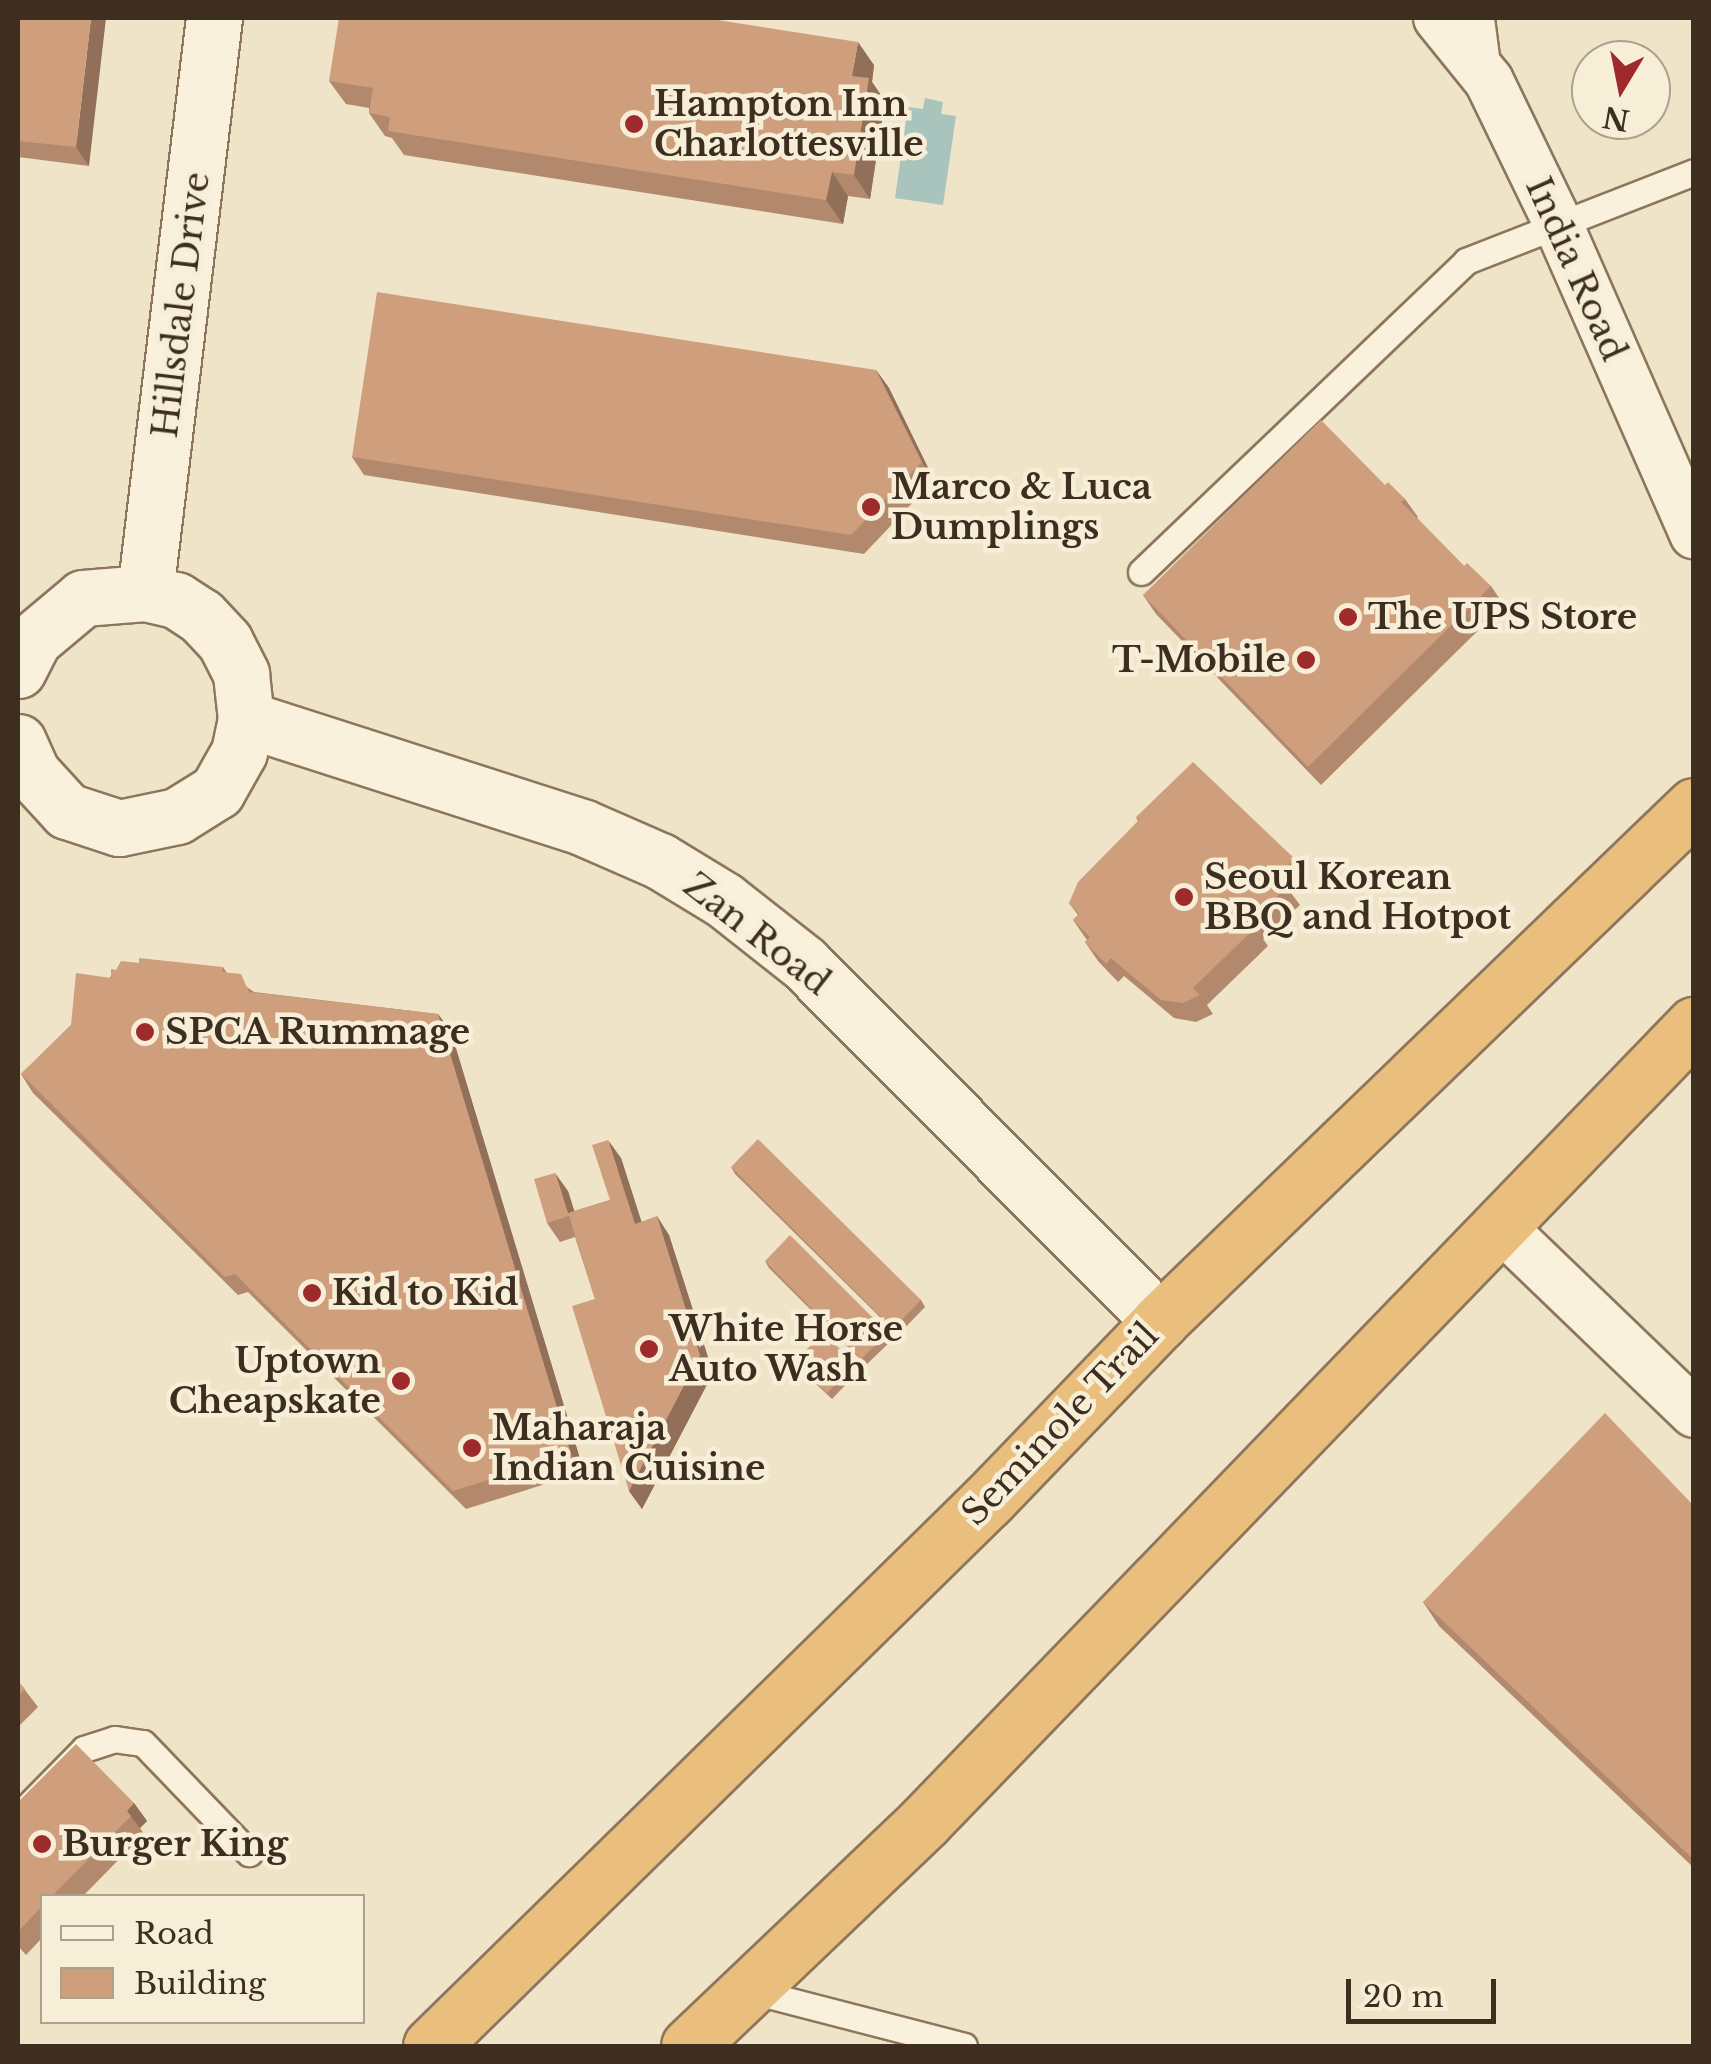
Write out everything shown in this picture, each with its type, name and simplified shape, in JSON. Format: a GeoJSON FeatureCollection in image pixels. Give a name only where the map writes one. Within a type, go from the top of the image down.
{"type":"FeatureCollection","features":[{"type":"Feature","properties":{"kind":"highway","name":"Seminole Trail"},"geometry":{"type":"LineString","coordinates":[[431,2046],[974,1513],[1160,1320],[1694,806]]}},
{"type":"Feature","properties":{"kind":"highway"},"geometry":{"type":"LineString","coordinates":[[689,2046],[925,1821],[1694,1025]]}},
{"type":"Feature","properties":{"kind":"street","name":"Hillsdale Drive"},"geometry":{"type":"LineString","coordinates":[[145,593],[214,18]]}},
{"type":"Feature","properties":{"kind":"street","name":"India Road"},"geometry":{"type":"LineString","coordinates":[[1438,18],[1490,80],[1558,224],[1694,534]]}},
{"type":"Feature","properties":{"kind":"street"},"geometry":{"type":"LineString","coordinates":[[18,670],[33,640],[83,598],[145,593],[176,600],[201,616],[225,642],[241,674],[246,719],[239,752],[217,791],[177,816],[118,828],[66,811],[32,773],[18,742]]}},
{"type":"Feature","properties":{"kind":"street","name":"Zan Road"},"geometry":{"type":"LineString","coordinates":[[246,719],[582,827],[660,861],[724,900],[804,962],[1160,1320]]}},
{"type":"Feature","properties":{"kind":"street"},"geometry":{"type":"LineString","coordinates":[[1501,1227],[1694,1413]]}},
{"type":"Feature","properties":{"kind":"lane"},"geometry":{"type":"LineString","coordinates":[[1481,18],[1490,80]]}},
{"type":"Feature","properties":{"kind":"lane"},"geometry":{"type":"LineString","coordinates":[[1141,572],[1466,261],[1694,172]]}},
{"type":"Feature","properties":{"kind":"lane"},"geometry":{"type":"LineString","coordinates":[[18,1816],[84,1749],[114,1739],[143,1743],[249,1854]]}},
{"type":"Feature","properties":{"kind":"lane"},"geometry":{"type":"LineString","coordinates":[[752,1990],[964,2046]]}},
{"type":"Feature","properties":{"kind":"water"},"geometry":{"type":"Polygon","coordinates":[[[925,98],[943,102],[941,114],[956,116],[943,205],[895,198],[908,107],[923,109],[925,98]]]}},
{"type":"Feature","properties":{"kind":"building"},"geometry":{"type":"Polygon","coordinates":[[[18,18],[91,18],[76,147],[18,141],[18,18]]]}},
{"type":"Feature","properties":{"kind":"building","name":"Hampton Inn Charlottesville"},"geometry":{"type":"Polygon","coordinates":[[[339,18],[705,18],[858,42],[852,76],[869,78],[854,175],[832,172],[826,200],[388,131],[390,117],[369,113],[373,88],[329,81],[339,18]]]}},
{"type":"Feature","properties":{"kind":"building"},"geometry":{"type":"Polygon","coordinates":[[[377,292],[876,370],[922,462],[851,535],[352,457],[377,292]]]}},
{"type":"Feature","properties":{"kind":"building"},"geometry":{"type":"Polygon","coordinates":[[[1321,420],[1385,485],[1388,482],[1405,499],[1401,502],[1464,566],[1467,563],[1491,586],[1308,767],[1143,595],[1321,420]]]}},
{"type":"Feature","properties":{"kind":"building"},"geometry":{"type":"Polygon","coordinates":[[[1193,762],[1295,859],[1277,876],[1287,887],[1250,921],[1255,928],[1193,988],[1200,995],[1183,1003],[1161,1000],[1111,958],[1106,964],[1085,942],[1090,937],[1073,920],[1079,914],[1069,903],[1078,882],[1140,819],[1136,817],[1193,762]]]}},
{"type":"Feature","properties":{"kind":"building"},"geometry":{"type":"Polygon","coordinates":[[[139,958],[223,967],[222,972],[241,974],[249,992],[438,1014],[571,1454],[453,1491],[235,1274],[225,1277],[21,1074],[71,1025],[76,973],[111,978],[111,969],[116,970],[121,961],[139,963],[139,958]]]}},
{"type":"Feature","properties":{"kind":"building"},"geometry":{"type":"Polygon","coordinates":[[[758,1139],[921,1300],[893,1329],[731,1167],[758,1139]]]}},
{"type":"Feature","properties":{"kind":"building","name":"White Horse Auto Wash"},"geometry":{"type":"Polygon","coordinates":[[[608,1140],[635,1224],[657,1216],[700,1355],[629,1491],[572,1306],[595,1299],[569,1216],[547,1223],[534,1179],[555,1173],[568,1213],[610,1200],[592,1145],[608,1140]]]}},
{"type":"Feature","properties":{"kind":"building"},"geometry":{"type":"Polygon","coordinates":[[[790,1235],[888,1333],[861,1359],[765,1261],[790,1235]]]}},
{"type":"Feature","properties":{"kind":"building"},"geometry":{"type":"Polygon","coordinates":[[[823,1333],[856,1364],[827,1393],[794,1362],[823,1333]]]}},
{"type":"Feature","properties":{"kind":"building"},"geometry":{"type":"Polygon","coordinates":[[[1605,1413],[1694,1506],[1694,1860],[1423,1602],[1605,1413]]]}},
{"type":"Feature","properties":{"kind":"building"},"geometry":{"type":"Polygon","coordinates":[[[76,1744],[134,1803],[127,1811],[131,1816],[54,1894],[40,1894],[40,1908],[18,1932],[18,1802],[76,1744]]]}},
{"type":"Feature","properties":{"kind":"place","name":"Hampton Inn Charlottesville"},"geometry":{"type":"Point","coordinates":[634,124]}},
{"type":"Feature","properties":{"kind":"place","name":"Marco & Luca Dumplings"},"geometry":{"type":"Point","coordinates":[871,507]}},
{"type":"Feature","properties":{"kind":"place","name":"The UPS Store"},"geometry":{"type":"Point","coordinates":[1348,617]}},
{"type":"Feature","properties":{"kind":"place","name":"T-Mobile"},"geometry":{"type":"Point","coordinates":[1306,660]}},
{"type":"Feature","properties":{"kind":"place","name":"Seoul Korean BBQ and Hotpot"},"geometry":{"type":"Point","coordinates":[1184,897]}},
{"type":"Feature","properties":{"kind":"place","name":"SPCA Rummage"},"geometry":{"type":"Point","coordinates":[145,1032]}},
{"type":"Feature","properties":{"kind":"place","name":"Kid to Kid"},"geometry":{"type":"Point","coordinates":[312,1293]}},
{"type":"Feature","properties":{"kind":"place","name":"White Horse Auto Wash"},"geometry":{"type":"Point","coordinates":[649,1349]}},
{"type":"Feature","properties":{"kind":"place","name":"Uptown Cheapskate"},"geometry":{"type":"Point","coordinates":[401,1381]}},
{"type":"Feature","properties":{"kind":"place","name":"Maharaja Indian Cuisine"},"geometry":{"type":"Point","coordinates":[472,1448]}},
{"type":"Feature","properties":{"kind":"place","name":"Burger King"},"geometry":{"type":"Point","coordinates":[42,1844]}}]}
